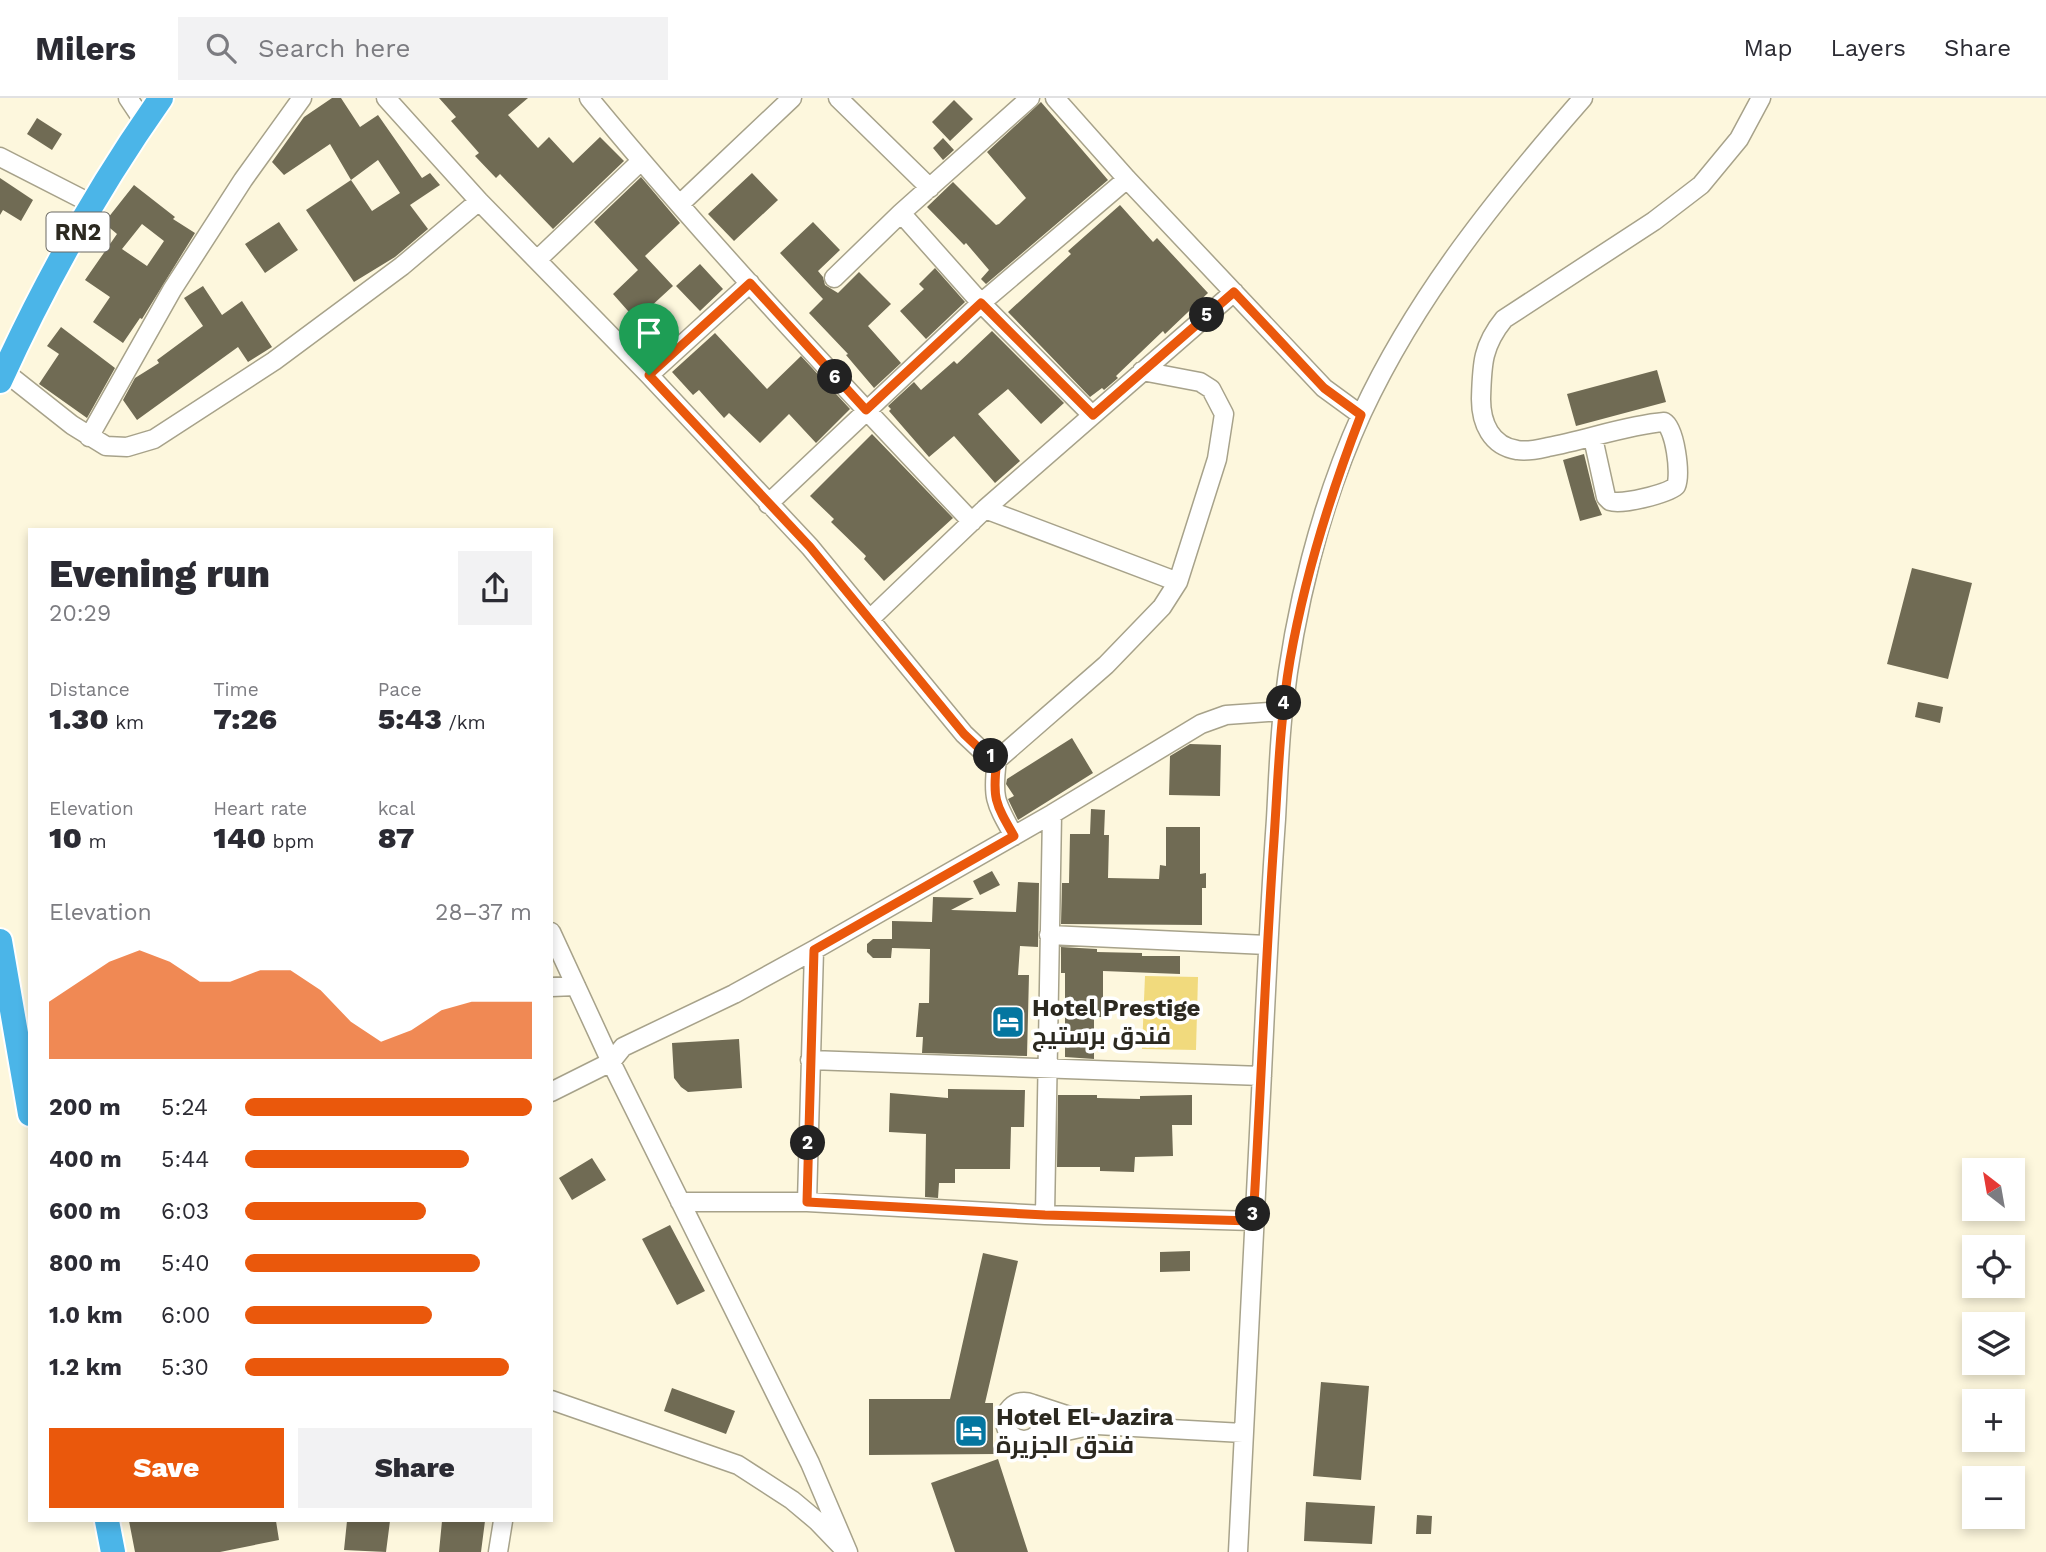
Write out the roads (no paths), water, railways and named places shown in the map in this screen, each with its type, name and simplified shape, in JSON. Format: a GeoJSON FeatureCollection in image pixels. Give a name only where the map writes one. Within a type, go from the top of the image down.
{"type":"FeatureCollection","features":[{"type":"Feature","properties":{"kind":"highway","name":"RN2"},"geometry":{"type":"LineString","coordinates":[[1,373],[92,204],[161,98]]}},
{"type":"Feature","properties":{"kind":"highway"},"geometry":{"type":"LineString","coordinates":[[0,943],[21,1014],[28,1092]]}},
{"type":"Feature","properties":{"kind":"highway"},"geometry":{"type":"LineString","coordinates":[[107,1522],[113,1552]]}},
{"type":"Feature","properties":{"kind":"street"},"geometry":{"type":"LineString","coordinates":[[128,98],[144,122]]}},
{"type":"Feature","properties":{"kind":"street"},"geometry":{"type":"LineString","coordinates":[[89,437],[172,290],[243,180],[302,98]]}},
{"type":"Feature","properties":{"kind":"street"},"geometry":{"type":"LineString","coordinates":[[386,98],[479,201],[649,375],[810,547],[964,734],[982,751],[997,760]]}},
{"type":"Feature","properties":{"kind":"street"},"geometry":{"type":"LineString","coordinates":[[589,98],[640,160],[866,410],[979,516],[1178,582]]}},
{"type":"Feature","properties":{"kind":"street"},"geometry":{"type":"LineString","coordinates":[[680,204],[792,98]]}},
{"type":"Feature","properties":{"kind":"street"},"geometry":{"type":"LineString","coordinates":[[838,98],[930,188]]}},
{"type":"Feature","properties":{"kind":"street"},"geometry":{"type":"LineString","coordinates":[[834,278],[901,213],[1030,98]]}},
{"type":"Feature","properties":{"kind":"street"},"geometry":{"type":"LineString","coordinates":[[1055,98],[1324,388],[1361,415]]}},
{"type":"Feature","properties":{"kind":"street"},"geometry":{"type":"LineString","coordinates":[[1238,1552],[1267,945],[1283,711],[1295,635],[1312,560],[1326,511],[1361,415],[1414,317],[1444,271],[1511,182],[1583,98]]}},
{"type":"Feature","properties":{"kind":"street"},"geometry":{"type":"LineString","coordinates":[[1593,438],[1606,497],[1610,502],[1621,503],[1665,492],[1676,486],[1678,473],[1671,430],[1667,424],[1660,422],[1593,438],[1518,451],[1503,446],[1491,436],[1483,422],[1481,407],[1485,351],[1492,334],[1512,313],[1662,215],[1701,185],[1739,139],[1761,98]]}},
{"type":"Feature","properties":{"kind":"street"},"geometry":{"type":"LineString","coordinates":[[0,157],[92,204]]}},
{"type":"Feature","properties":{"kind":"street"},"geometry":{"type":"LineString","coordinates":[[537,260],[640,160]]}},
{"type":"Feature","properties":{"kind":"street"},"geometry":{"type":"LineString","coordinates":[[768,504],[981,303],[1127,178]]}},
{"type":"Feature","properties":{"kind":"street"},"geometry":{"type":"LineString","coordinates":[[1,373],[89,437],[106,446],[127,447],[154,439],[274,361],[402,266],[479,201]]}},
{"type":"Feature","properties":{"kind":"street"},"geometry":{"type":"LineString","coordinates":[[901,213],[981,303],[1093,415]]}},
{"type":"Feature","properties":{"kind":"street"},"geometry":{"type":"LineString","coordinates":[[649,375],[750,283]]}},
{"type":"Feature","properties":{"kind":"street"},"geometry":{"type":"LineString","coordinates":[[871,618],[979,516],[1234,292]]}},
{"type":"Feature","properties":{"kind":"street"},"geometry":{"type":"LineString","coordinates":[[1014,836],[998,807],[993,789],[997,760],[1115,656],[1162,607],[1178,582],[1217,459],[1224,414],[1211,389],[1200,382],[1142,372]]}},
{"type":"Feature","properties":{"kind":"street"},"geometry":{"type":"LineString","coordinates":[[553,1092],[608,1054],[734,994],[814,950],[1052,814],[1201,724],[1226,715],[1283,711]]}},
{"type":"Feature","properties":{"kind":"street"},"geometry":{"type":"LineString","coordinates":[[1045,1215],[1052,814]]}},
{"type":"Feature","properties":{"kind":"street"},"geometry":{"type":"LineString","coordinates":[[1049,935],[1267,945]]}},
{"type":"Feature","properties":{"kind":"street"},"geometry":{"type":"LineString","coordinates":[[553,936],[680,1202],[780,1401],[819,1483],[847,1552]]}},
{"type":"Feature","properties":{"kind":"street"},"geometry":{"type":"LineString","coordinates":[[807,1202],[814,950]]}},
{"type":"Feature","properties":{"kind":"street"},"geometry":{"type":"LineString","coordinates":[[553,987],[576,986]]}},
{"type":"Feature","properties":{"kind":"street"},"geometry":{"type":"LineString","coordinates":[[810,1060],[1262,1076]]}},
{"type":"Feature","properties":{"kind":"street"},"geometry":{"type":"LineString","coordinates":[[680,1202],[807,1202],[1045,1215],[1253,1221]]}},
{"type":"Feature","properties":{"kind":"street"},"geometry":{"type":"LineString","coordinates":[[553,1401],[738,1465],[792,1500],[847,1552]]}},
{"type":"Feature","properties":{"kind":"street"},"geometry":{"type":"LineString","coordinates":[[1097,1425],[1025,1402],[1009,1410],[1006,1422],[1013,1436],[1023,1440],[1097,1425],[1244,1433]]}},
{"type":"Feature","properties":{"kind":"street"},"geometry":{"type":"LineString","coordinates":[[1033,1404],[1043,1418],[1041,1430],[1034,1438]]}},
{"type":"Feature","properties":{"kind":"street"},"geometry":{"type":"LineString","coordinates":[[498,1552],[503,1522]]}},
{"type":"Feature","properties":{"kind":"place","name":"Hotel Prestige فندق برستيج"},"geometry":{"type":"Point","coordinates":[1008,1022]}},
{"type":"Feature","properties":{"kind":"place","name":"Hotel El-Jazira فندق الجزيرة"},"geometry":{"type":"Point","coordinates":[971,1431]}}]}
